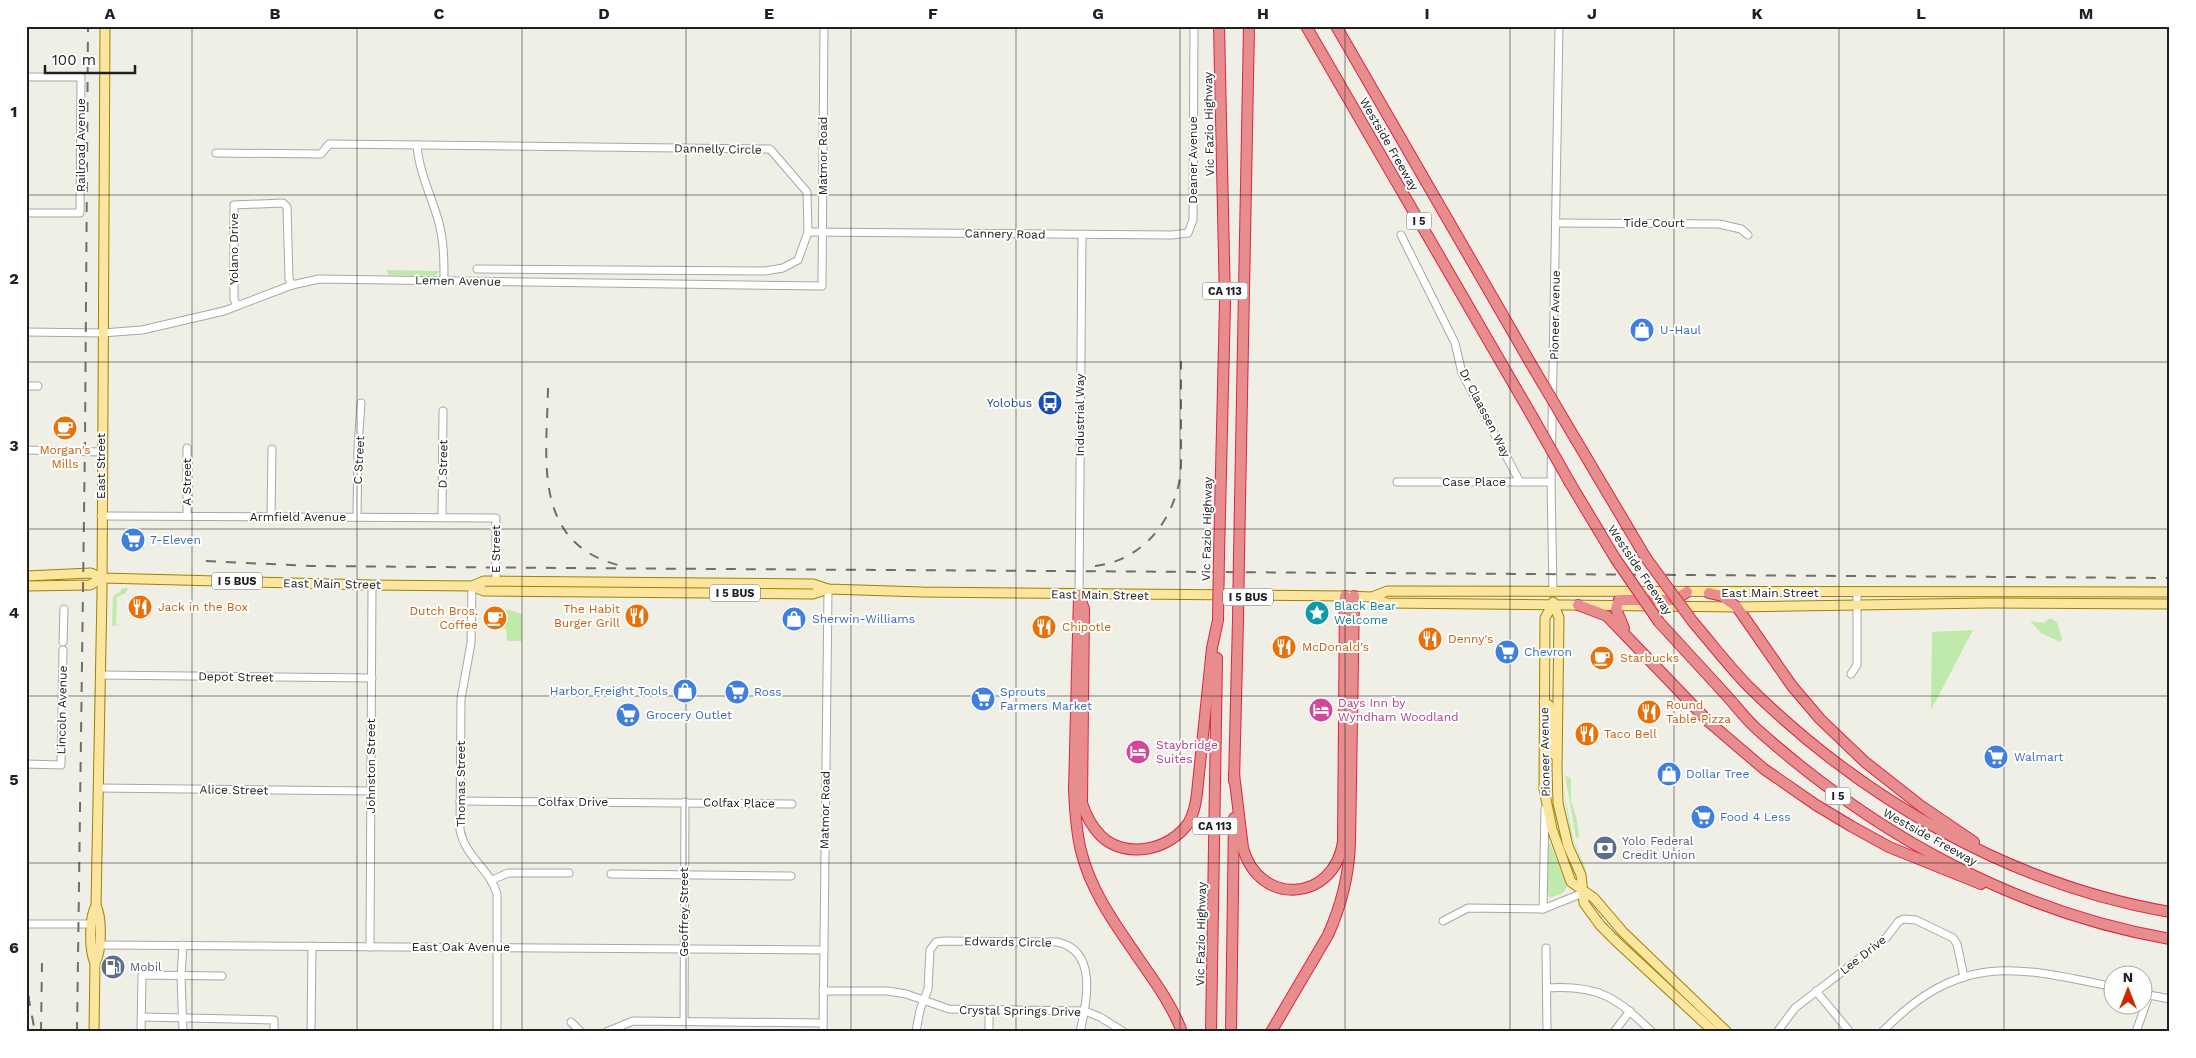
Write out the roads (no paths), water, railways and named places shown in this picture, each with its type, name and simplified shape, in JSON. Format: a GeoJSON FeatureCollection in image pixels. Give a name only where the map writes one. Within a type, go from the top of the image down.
{"type":"FeatureCollection","features":[{"type":"Feature","properties":{"kind":"highway","name":"Vic Fazio Highway"},"geometry":{"type":"LineString","coordinates":[[1211,1032],[1225,303],[1219,26]]}},
{"type":"Feature","properties":{"kind":"highway","name":"CA 113"},"geometry":{"type":"LineString","coordinates":[[1231,1032],[1234,774],[1249,26]]}},
{"type":"Feature","properties":{"kind":"highway","name":"Westside Freeway"},"geometry":{"type":"LineString","coordinates":[[1306,26],[1615,558],[1660,622],[1758,730],[1844,801],[1885,828],[1960,868],[2002,888],[2060,911],[2122,929],[2170,939]]}},
{"type":"Feature","properties":{"kind":"highway","name":"Westside Freeway"},"geometry":{"type":"LineString","coordinates":[[1336,26],[1534,369],[1646,558],[1693,622],[1750,688],[1823,753],[1909,813],[1964,843],[2037,874],[2089,892],[2170,912]]}},
{"type":"Feature","properties":{"kind":"highway"},"geometry":{"type":"LineString","coordinates":[[1626,633],[1616,606],[1622,599],[1674,600],[1686,592]]}},
{"type":"Feature","properties":{"kind":"highway"},"geometry":{"type":"LineString","coordinates":[[1709,592],[1722,596],[1738,608],[1792,686],[1820,719],[1865,762],[1921,806],[2000,859]]}},
{"type":"Feature","properties":{"kind":"highway"},"geometry":{"type":"LineString","coordinates":[[1079,595],[1084,609],[1082,804],[1086,817],[1102,837],[1124,848],[1140,850],[1165,844],[1179,834],[1192,816],[1197,793],[1212,648],[1218,620]]}},
{"type":"Feature","properties":{"kind":"highway"},"geometry":{"type":"LineString","coordinates":[[1079,595],[1077,609],[1074,790],[1076,822],[1081,851],[1088,874],[1100,899],[1168,1002],[1182,1032]]}},
{"type":"Feature","properties":{"kind":"highway"},"geometry":{"type":"LineString","coordinates":[[1234,774],[1242,848],[1255,874],[1266,883],[1277,888],[1292,890],[1308,888],[1322,880],[1333,870],[1341,855],[1342,842],[1350,596]]}},
{"type":"Feature","properties":{"kind":"highway"},"geometry":{"type":"LineString","coordinates":[[1271,1032],[1328,935],[1347,879],[1350,843],[1350,596]]}},
{"type":"Feature","properties":{"kind":"highway"},"geometry":{"type":"LineString","coordinates":[[1578,605],[1604,613],[1626,633],[1665,678],[1710,722],[1764,768],[1816,805],[1851,826],[1925,863],[1957,876],[2060,911]]}},
{"type":"Feature","properties":{"kind":"main road","name":"East Street"},"geometry":{"type":"LineString","coordinates":[[95,963],[91,956],[92,913],[96,906],[102,578],[101,452],[105,26]]}},
{"type":"Feature","properties":{"kind":"main road","name":"I 5 BUS"},"geometry":{"type":"LineString","coordinates":[[26,576],[91,573],[102,578]]}},
{"type":"Feature","properties":{"kind":"main road","name":"East Main Street"},"geometry":{"type":"LineString","coordinates":[[102,578],[472,586],[484,591],[813,594],[828,589]]}},
{"type":"Feature","properties":{"kind":"main road","name":"I 5 BUS"},"geometry":{"type":"LineString","coordinates":[[26,586],[90,585],[102,578]]}},
{"type":"Feature","properties":{"kind":"main road","name":"East Main Street"},"geometry":{"type":"LineString","coordinates":[[472,586],[484,581],[813,584],[828,589],[1079,595],[1350,596],[1372,597],[1386,603],[1738,608],[1988,603],[2170,604]]}},
{"type":"Feature","properties":{"kind":"main road","name":"East Main Street"},"geometry":{"type":"LineString","coordinates":[[1372,597],[1387,591],[2170,592]]}},
{"type":"Feature","properties":{"kind":"main road"},"geometry":{"type":"LineString","coordinates":[[1414,603],[1421,596],[1436,596],[1450,591]]}},
{"type":"Feature","properties":{"kind":"main road","name":"Pioneer Avenue"},"geometry":{"type":"LineString","coordinates":[[1553,591],[1553,604],[1559,618],[1557,787],[1561,818],[1568,846],[1581,875],[1584,903],[1600,925],[1714,1032]]}},
{"type":"Feature","properties":{"kind":"main road","name":"Pioneer Avenue"},"geometry":{"type":"LineString","coordinates":[[1553,604],[1544,618],[1543,772],[1546,804],[1558,851],[1571,882],[1583,893],[1594,898],[1623,932],[1727,1032]]}},
{"type":"Feature","properties":{"kind":"main road"},"geometry":{"type":"LineString","coordinates":[[1544,702],[1549,705],[1550,723],[1558,736]]}},
{"type":"Feature","properties":{"kind":"main road"},"geometry":{"type":"LineString","coordinates":[[1544,725],[1549,732],[1550,750],[1557,757]]}},
{"type":"Feature","properties":{"kind":"main road","name":"East Street"},"geometry":{"type":"LineString","coordinates":[[94,1032],[95,963],[99,956],[100,913],[96,906]]}},
{"type":"Feature","properties":{"kind":"main road"},"geometry":{"type":"LineString","coordinates":[[1631,955],[1640,958],[1675,990],[1682,988]]}},
{"type":"Feature","properties":{"kind":"street","name":"Matmor Road"},"geometry":{"type":"LineString","coordinates":[[822,286],[824,26]]}},
{"type":"Feature","properties":{"kind":"street","name":"Deaner Avenue"},"geometry":{"type":"LineString","coordinates":[[1188,233],[1193,220],[1194,26]]}},
{"type":"Feature","properties":{"kind":"street","name":"Pioneer Avenue"},"geometry":{"type":"LineString","coordinates":[[1553,591],[1552,482],[1559,26]]}},
{"type":"Feature","properties":{"kind":"street","name":"Railroad Avenue"},"geometry":{"type":"LineString","coordinates":[[26,77],[81,77],[80,213],[26,213]]}},
{"type":"Feature","properties":{"kind":"street","name":"Dannelly Circle"},"geometry":{"type":"LineString","coordinates":[[216,153],[321,154],[329,144],[770,149],[807,192],[808,232],[798,260],[783,268],[766,271],[477,269]]}},
{"type":"Feature","properties":{"kind":"street"},"geometry":{"type":"LineString","coordinates":[[417,145],[418,163],[440,224],[444,253],[444,282]]}},
{"type":"Feature","properties":{"kind":"street","name":"Yolano Drive"},"geometry":{"type":"LineString","coordinates":[[236,306],[234,300],[234,205],[283,203],[287,206],[289,279],[292,285]]}},
{"type":"Feature","properties":{"kind":"street","name":"Tide Court"},"geometry":{"type":"LineString","coordinates":[[1557,223],[1718,224],[1741,229],[1748,235]]}},
{"type":"Feature","properties":{"kind":"street","name":"Cannery Road"},"geometry":{"type":"LineString","coordinates":[[808,232],[1082,235],[1172,235],[1188,233]]}},
{"type":"Feature","properties":{"kind":"street","name":"Industrial Way"},"geometry":{"type":"LineString","coordinates":[[1079,595],[1082,235]]}},
{"type":"Feature","properties":{"kind":"street","name":"Dr Claassen Way"},"geometry":{"type":"LineString","coordinates":[[1401,235],[1455,343],[1462,373],[1520,482]]}},
{"type":"Feature","properties":{"kind":"street"},"geometry":{"type":"LineString","coordinates":[[497,282],[498,269]]}},
{"type":"Feature","properties":{"kind":"street"},"geometry":{"type":"LineString","coordinates":[[660,271],[660,284]]}},
{"type":"Feature","properties":{"kind":"street","name":"Lemen Avenue"},"geometry":{"type":"LineString","coordinates":[[26,332],[102,333],[142,330],[224,311],[292,285],[319,280],[822,286]]}},
{"type":"Feature","properties":{"kind":"street"},"geometry":{"type":"LineString","coordinates":[[26,386],[38,386]]}},
{"type":"Feature","properties":{"kind":"street","name":"C Street"},"geometry":{"type":"LineString","coordinates":[[357,517],[361,403]]}},
{"type":"Feature","properties":{"kind":"street","name":"D Street"},"geometry":{"type":"LineString","coordinates":[[442,518],[444,411]]}},
{"type":"Feature","properties":{"kind":"street","name":"A Street"},"geometry":{"type":"LineString","coordinates":[[187,448],[187,516]]}},
{"type":"Feature","properties":{"kind":"street"},"geometry":{"type":"LineString","coordinates":[[271,517],[272,449]]}},
{"type":"Feature","properties":{"kind":"street"},"geometry":{"type":"LineString","coordinates":[[26,450],[101,452]]}},
{"type":"Feature","properties":{"kind":"street","name":"Case Place"},"geometry":{"type":"LineString","coordinates":[[1398,482],[1552,482]]}},
{"type":"Feature","properties":{"kind":"street","name":"Armfield Avenue"},"geometry":{"type":"LineString","coordinates":[[101,516],[496,518]]}},
{"type":"Feature","properties":{"kind":"street","name":"E Street"},"geometry":{"type":"LineString","coordinates":[[496,518],[496,581]]}},
{"type":"Feature","properties":{"kind":"street","name":"Johnston Street"},"geometry":{"type":"LineString","coordinates":[[370,946],[372,585]]}},
{"type":"Feature","properties":{"kind":"street","name":"Thomas Street"},"geometry":{"type":"LineString","coordinates":[[472,586],[472,643],[461,699],[460,830],[465,847],[492,880],[499,903],[497,1032]]}},
{"type":"Feature","properties":{"kind":"street","name":"Matmor Road"},"geometry":{"type":"LineString","coordinates":[[822,1032],[828,589]]}},
{"type":"Feature","properties":{"kind":"street"},"geometry":{"type":"LineString","coordinates":[[1851,674],[1857,665],[1858,592]]}},
{"type":"Feature","properties":{"kind":"street"},"geometry":{"type":"LineString","coordinates":[[63,642],[64,610]]}},
{"type":"Feature","properties":{"kind":"street","name":"Lincoln Avenue"},"geometry":{"type":"LineString","coordinates":[[26,764],[61,765],[63,650]]}},
{"type":"Feature","properties":{"kind":"street","name":"Depot Street"},"geometry":{"type":"LineString","coordinates":[[100,676],[372,678]]}},
{"type":"Feature","properties":{"kind":"street","name":"Alice Street"},"geometry":{"type":"LineString","coordinates":[[98,788],[371,791]]}},
{"type":"Feature","properties":{"kind":"street","name":"Colfax Drive"},"geometry":{"type":"LineString","coordinates":[[460,801],[685,802]]}},
{"type":"Feature","properties":{"kind":"street","name":"Colfax Place"},"geometry":{"type":"LineString","coordinates":[[685,802],[792,804]]}},
{"type":"Feature","properties":{"kind":"street","name":"Geoffrey Street"},"geometry":{"type":"LineString","coordinates":[[684,1022],[685,802]]}},
{"type":"Feature","properties":{"kind":"street"},"geometry":{"type":"LineString","coordinates":[[1543,909],[1546,804]]}},
{"type":"Feature","properties":{"kind":"street"},"geometry":{"type":"LineString","coordinates":[[492,880],[508,873],[569,873]]}},
{"type":"Feature","properties":{"kind":"street"},"geometry":{"type":"LineString","coordinates":[[611,874],[791,876]]}},
{"type":"Feature","properties":{"kind":"street"},"geometry":{"type":"LineString","coordinates":[[1443,921],[1468,908],[1543,909],[1583,893]]}},
{"type":"Feature","properties":{"kind":"street","name":"Lee Drive"},"geometry":{"type":"LineString","coordinates":[[1777,1032],[1796,1008],[1886,938],[1899,921],[1910,918],[1953,938],[1957,944],[1964,977]]}},
{"type":"Feature","properties":{"kind":"street"},"geometry":{"type":"LineString","coordinates":[[26,924],[92,924]]}},
{"type":"Feature","properties":{"kind":"street","name":"Edwards Circle"},"geometry":{"type":"LineString","coordinates":[[924,1000],[928,990],[930,950],[936,942],[1057,942],[1068,944],[1076,950],[1081,958],[1087,984],[1085,1011]]}},
{"type":"Feature","properties":{"kind":"street","name":"East Oak Avenue"},"geometry":{"type":"LineString","coordinates":[[99,944],[824,950]]}},
{"type":"Feature","properties":{"kind":"street"},"geometry":{"type":"LineString","coordinates":[[183,945],[181,976],[183,1032]]}},
{"type":"Feature","properties":{"kind":"street"},"geometry":{"type":"LineString","coordinates":[[311,1032],[312,946]]}},
{"type":"Feature","properties":{"kind":"street"},"geometry":{"type":"LineString","coordinates":[[1546,948],[1547,1032]]}},
{"type":"Feature","properties":{"kind":"street"},"geometry":{"type":"LineString","coordinates":[[1882,1032],[1920,998],[1945,984],[1964,977],[1995,970],[2025,970],[2104,985]]}},
{"type":"Feature","properties":{"kind":"street"},"geometry":{"type":"LineString","coordinates":[[142,1032],[142,975],[222,976]]}},
{"type":"Feature","properties":{"kind":"street"},"geometry":{"type":"LineString","coordinates":[[1547,988],[1591,990],[1614,999],[1652,1032]]}},
{"type":"Feature","properties":{"kind":"street","name":"Crystal Springs Drive"},"geometry":{"type":"LineString","coordinates":[[823,991],[888,991],[906,994],[949,1009],[1085,1011],[1100,1017],[1124,1032]]}},
{"type":"Feature","properties":{"kind":"street"},"geometry":{"type":"LineString","coordinates":[[1816,992],[1850,1032]]}},
{"type":"Feature","properties":{"kind":"street"},"geometry":{"type":"LineString","coordinates":[[2154,996],[2170,999]]}},
{"type":"Feature","properties":{"kind":"street"},"geometry":{"type":"LineString","coordinates":[[916,1032],[924,1000]]}},
{"type":"Feature","properties":{"kind":"street"},"geometry":{"type":"LineString","coordinates":[[989,1010],[989,1032]]}},
{"type":"Feature","properties":{"kind":"street"},"geometry":{"type":"LineString","coordinates":[[1080,1032],[1085,1011]]}},
{"type":"Feature","properties":{"kind":"street"},"geometry":{"type":"LineString","coordinates":[[1614,1032],[1630,1011]]}},
{"type":"Feature","properties":{"kind":"street"},"geometry":{"type":"LineString","coordinates":[[2136,1032],[2140,1016]]}},
{"type":"Feature","properties":{"kind":"street"},"geometry":{"type":"LineString","coordinates":[[142,1017],[274,1020],[274,1032]]}},
{"type":"Feature","properties":{"kind":"street"},"geometry":{"type":"LineString","coordinates":[[606,1032],[634,1021],[823,1023]]}},
{"type":"Feature","properties":{"kind":"street"},"geometry":{"type":"LineString","coordinates":[[571,1022],[581,1032]]}},
{"type":"Feature","properties":{"kind":"street"},"geometry":{"type":"LineString","coordinates":[[752,1032],[753,1023]]}},
{"type":"Feature","properties":{"kind":"railway"},"geometry":{"type":"LineString","coordinates":[[77,1032],[85,442],[88,26]]}},
{"type":"Feature","properties":{"kind":"railway"},"geometry":{"type":"LineString","coordinates":[[1095,566],[1111,563],[1139,549],[1160,527],[1175,499],[1181,467],[1181,361]]}},
{"type":"Feature","properties":{"kind":"railway"},"geometry":{"type":"LineString","coordinates":[[548,388],[547,468],[550,494],[557,517],[570,537],[590,554],[618,565]]}},
{"type":"Feature","properties":{"kind":"railway"},"geometry":{"type":"LineString","coordinates":[[206,561],[311,566],[2170,578]]}},
{"type":"Feature","properties":{"kind":"railway"},"geometry":{"type":"LineString","coordinates":[[26,876],[27,780]]}},
{"type":"Feature","properties":{"kind":"railway"},"geometry":{"type":"LineString","coordinates":[[26,956],[29,1000],[35,1032]]}},
{"type":"Feature","properties":{"kind":"railway"},"geometry":{"type":"LineString","coordinates":[[41,1032],[42,963]]}},
{"type":"Feature","properties":{"kind":"place","name":"U-Haul"},"geometry":{"type":"Point","coordinates":[1642,330]}},
{"type":"Feature","properties":{"kind":"place","name":"Yolobus"},"geometry":{"type":"Point","coordinates":[1050,403]}},
{"type":"Feature","properties":{"kind":"place","name":"Morgan's Mills"},"geometry":{"type":"Point","coordinates":[65,428]}},
{"type":"Feature","properties":{"kind":"place","name":"7-Eleven"},"geometry":{"type":"Point","coordinates":[133,540]}},
{"type":"Feature","properties":{"kind":"place","name":"Jack in the Box"},"geometry":{"type":"Point","coordinates":[140,607]}},
{"type":"Feature","properties":{"kind":"place","name":"Black Bear Welcome"},"geometry":{"type":"Point","coordinates":[1317,613]}},
{"type":"Feature","properties":{"kind":"place","name":"The Habit Burger Grill"},"geometry":{"type":"Point","coordinates":[637,616]}},
{"type":"Feature","properties":{"kind":"place","name":"Dutch Bros. Coffee"},"geometry":{"type":"Point","coordinates":[495,618]}},
{"type":"Feature","properties":{"kind":"place","name":"Sherwin-Williams"},"geometry":{"type":"Point","coordinates":[794,619]}},
{"type":"Feature","properties":{"kind":"place","name":"Chipotle"},"geometry":{"type":"Point","coordinates":[1044,627]}},
{"type":"Feature","properties":{"kind":"place","name":"Denny's"},"geometry":{"type":"Point","coordinates":[1430,639]}},
{"type":"Feature","properties":{"kind":"place","name":"McDonald's"},"geometry":{"type":"Point","coordinates":[1284,647]}},
{"type":"Feature","properties":{"kind":"place","name":"Chevron"},"geometry":{"type":"Point","coordinates":[1507,652]}},
{"type":"Feature","properties":{"kind":"place","name":"Starbucks"},"geometry":{"type":"Point","coordinates":[1602,658]}},
{"type":"Feature","properties":{"kind":"place","name":"Harbor Freight Tools"},"geometry":{"type":"Point","coordinates":[685,691]}},
{"type":"Feature","properties":{"kind":"place","name":"Ross"},"geometry":{"type":"Point","coordinates":[737,692]}},
{"type":"Feature","properties":{"kind":"place","name":"Sprouts Farmers Market"},"geometry":{"type":"Point","coordinates":[983,699]}},
{"type":"Feature","properties":{"kind":"place","name":"Days Inn by Wyndham Woodland"},"geometry":{"type":"Point","coordinates":[1321,710]}},
{"type":"Feature","properties":{"kind":"place","name":"Round Table Pizza"},"geometry":{"type":"Point","coordinates":[1649,712]}},
{"type":"Feature","properties":{"kind":"place","name":"Grocery Outlet"},"geometry":{"type":"Point","coordinates":[628,715]}},
{"type":"Feature","properties":{"kind":"place","name":"Taco Bell"},"geometry":{"type":"Point","coordinates":[1587,734]}},
{"type":"Feature","properties":{"kind":"place","name":"Staybridge Suites"},"geometry":{"type":"Point","coordinates":[1138,752]}},
{"type":"Feature","properties":{"kind":"place","name":"Walmart"},"geometry":{"type":"Point","coordinates":[1996,757]}},
{"type":"Feature","properties":{"kind":"place","name":"Dollar Tree"},"geometry":{"type":"Point","coordinates":[1669,774]}},
{"type":"Feature","properties":{"kind":"place","name":"Food 4 Less"},"geometry":{"type":"Point","coordinates":[1703,817]}},
{"type":"Feature","properties":{"kind":"place","name":"Yolo Federal Credit Union"},"geometry":{"type":"Point","coordinates":[1605,848]}},
{"type":"Feature","properties":{"kind":"place","name":"Mobil"},"geometry":{"type":"Point","coordinates":[113,967]}}]}
